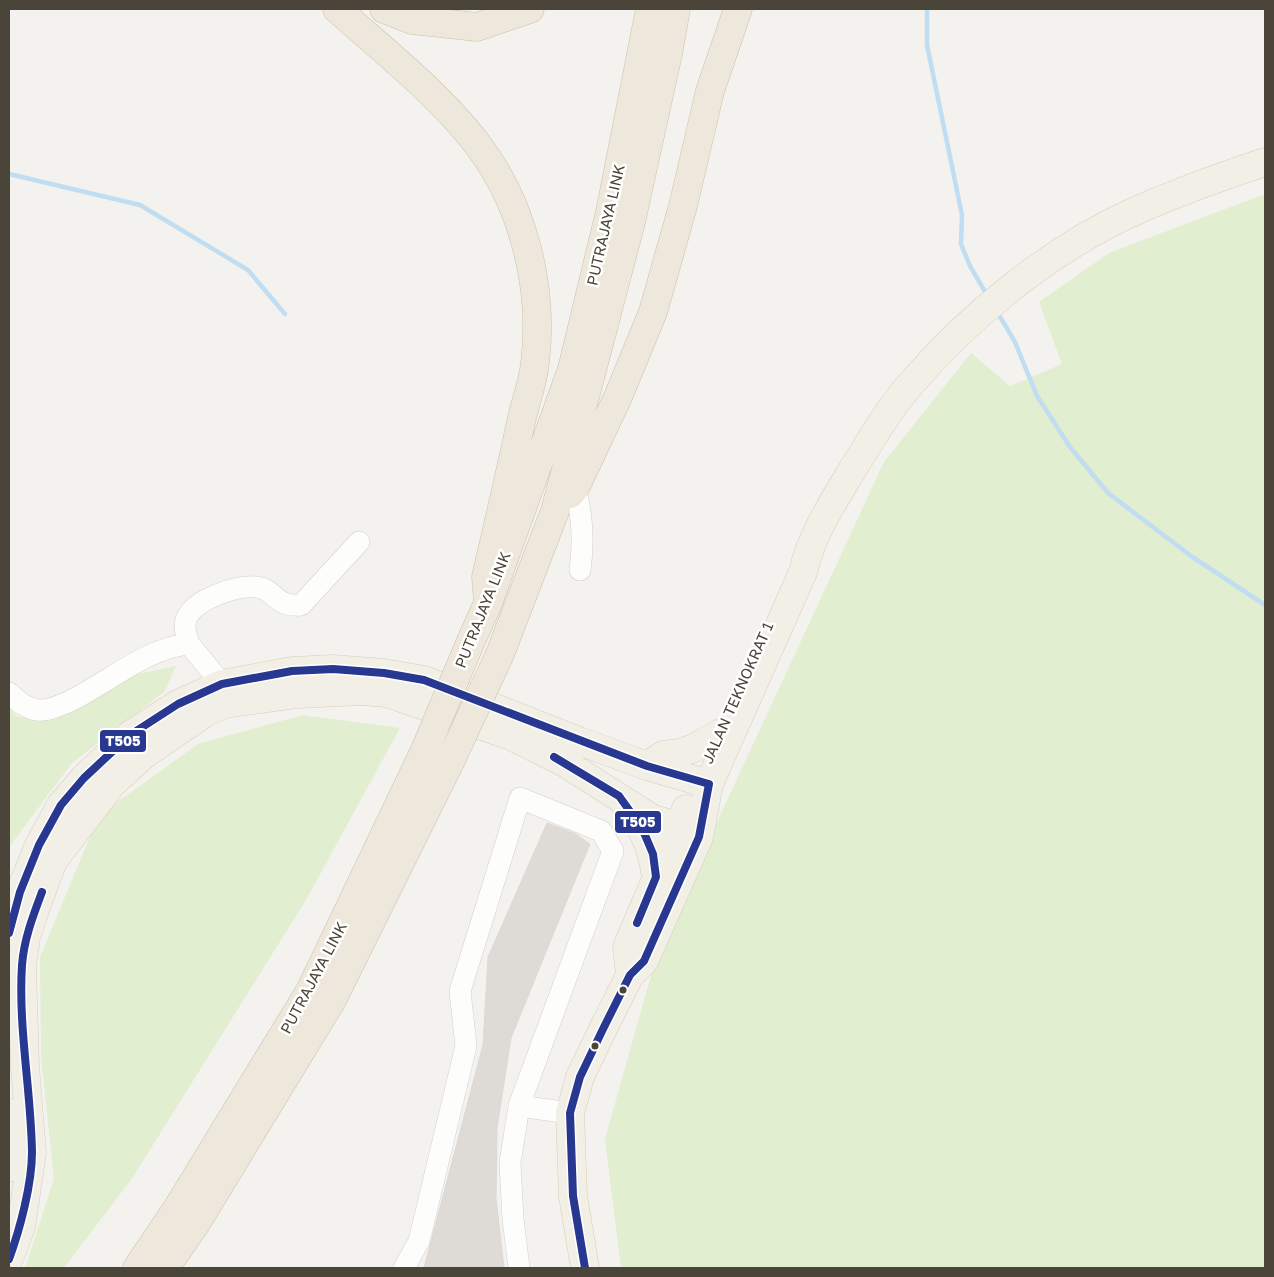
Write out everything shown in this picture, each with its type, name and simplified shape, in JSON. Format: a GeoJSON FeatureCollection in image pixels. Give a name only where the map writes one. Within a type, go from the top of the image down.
{"type":"FeatureCollection","features":[{"type":"Feature","properties":{"kind":"highway"},"geometry":{"type":"LineString","coordinates":[[337,9],[403,67],[461,125],[479,146],[510,197],[518,215],[536,315],[535,365],[486,577],[488,603]]}},
{"type":"Feature","properties":{"kind":"highway"},"geometry":{"type":"LineString","coordinates":[[384,9],[412,20],[477,27],[530,9]]}},
{"type":"Feature","properties":{"kind":"highway","name":"PUTRAJAYA LINK"},"geometry":{"type":"LineString","coordinates":[[165,1268],[195,1225],[332,1000],[450,762],[500,654],[555,511],[631,222],[656,49],[650,9]]}},
{"type":"Feature","properties":{"kind":"highway","name":"PUTRAJAYA LINK"},"geometry":{"type":"LineString","coordinates":[[136,1268],[178,1207],[310,991],[425,750],[488,603],[572,369],[610,212],[656,49],[676,9]]}},
{"type":"Feature","properties":{"kind":"highway"},"geometry":{"type":"LineString","coordinates":[[555,511],[575,488],[618,396],[653,312],[683,206],[710,91],[738,9]]}},
{"type":"Feature","properties":{"kind":"main road","name":"JALAN TEKNOKRAT 1"},"geometry":{"type":"LineString","coordinates":[[704,782],[803,572],[807,554],[841,489],[871,438],[908,387],[964,328],[1029,274],[1078,242],[1129,214],[1189,188],[1265,162]]}},
{"type":"Feature","properties":{"kind":"main road","name":"JALAN TEKNOKRAT 1"},"geometry":{"type":"LineString","coordinates":[[584,1268],[573,1196],[570,1113],[580,1077],[630,975],[644,961],[689,832],[720,734],[794,566],[807,554]]}},
{"type":"Feature","properties":{"kind":"main road"},"geometry":{"type":"LineString","coordinates":[[9,933],[20,892],[39,845],[61,805],[84,778],[130,735],[178,704],[222,684],[292,672],[333,669],[384,672],[424,680],[656,768],[704,782]]}},
{"type":"Feature","properties":{"kind":"main road"},"geometry":{"type":"LineString","coordinates":[[9,1259],[21,1227],[32,1153],[25,1066],[22,966],[26,937],[53,861],[112,784],[145,754],[205,713],[224,704],[298,694],[363,691],[387,693],[421,703],[511,736],[565,762],[652,819],[689,832]]}},
{"type":"Feature","properties":{"kind":"main road"},"geometry":{"type":"LineString","coordinates":[[656,768],[663,755],[680,753],[694,748],[720,734]]}},
{"type":"Feature","properties":{"kind":"main road"},"geometry":{"type":"LineString","coordinates":[[652,819],[666,813],[678,797],[672,779],[656,768]]}},
{"type":"Feature","properties":{"kind":"main road"},"geometry":{"type":"LineString","coordinates":[[619,796],[644,834],[653,854],[656,877]]}},
{"type":"Feature","properties":{"kind":"main road","name":"JALAN TEKNOKRAT 1"},"geometry":{"type":"LineString","coordinates":[[630,975],[627,947],[656,877],[689,832]]}},
{"type":"Feature","properties":{"kind":"main road"},"geometry":{"type":"LineString","coordinates":[[9,1058],[15,1137],[9,1168]]}},
{"type":"Feature","properties":{"kind":"lane"},"geometry":{"type":"LineString","coordinates":[[575,488],[582,513],[584,530],[580,570]]}},
{"type":"Feature","properties":{"kind":"lane"},"geometry":{"type":"LineString","coordinates":[[222,684],[189,644],[185,627],[188,614],[202,602],[219,594],[256,587],[265,590],[279,602],[288,606],[301,605],[359,542]]}},
{"type":"Feature","properties":{"kind":"lane"},"geometry":{"type":"LineString","coordinates":[[9,693],[18,703],[39,710],[56,707],[90,692],[144,659],[175,645],[189,644]]}},
{"type":"Feature","properties":{"kind":"lane"},"geometry":{"type":"LineString","coordinates":[[404,1268],[419,1241],[466,1046],[460,991],[520,798],[601,831],[613,851],[519,1106],[510,1163],[513,1218],[519,1268]]}},
{"type":"Feature","properties":{"kind":"lane"},"geometry":{"type":"LineString","coordinates":[[519,1106],[570,1113]]}},
{"type":"Feature","properties":{"kind":"green space"},"geometry":{"type":"Polygon","coordinates":[[[1265,194],[1265,1268],[621,1268],[605,1139],[659,947],[884,462],[971,353],[1010,386],[1062,364],[1039,302],[1109,253],[1265,194]]]}},
{"type":"Feature","properties":{"kind":"green space"},"geometry":{"type":"Polygon","coordinates":[[[176,666],[164,692],[72,763],[9,847],[9,708],[18,717],[52,715],[133,675],[176,666]]]}},
{"type":"Feature","properties":{"kind":"green space"},"geometry":{"type":"Polygon","coordinates":[[[303,715],[400,728],[306,900],[133,1177],[64,1268],[25,1268],[54,1179],[41,1057],[40,957],[99,815],[198,744],[303,715]]]}},
{"type":"Feature","properties":{"kind":"building"},"geometry":{"type":"Polygon","coordinates":[[[547,823],[576,834],[590,844],[511,1038],[497,1128],[496,1198],[504,1268],[424,1268],[483,1045],[488,957],[547,823]]]}},
{"type":"Feature","properties":{"kind":"waterway"},"geometry":{"type":"LineString","coordinates":[[927,9],[927,45],[962,215],[961,244],[970,266],[987,295]]}},
{"type":"Feature","properties":{"kind":"waterway"},"geometry":{"type":"LineString","coordinates":[[9,174],[140,205],[248,270],[285,314]]}},
{"type":"Feature","properties":{"kind":"waterway"},"geometry":{"type":"LineString","coordinates":[[996,310],[1015,342],[1037,396],[1070,447],[1108,493],[1191,556],[1265,605]]}},
{"type":"Feature","properties":{"kind":"transit line","name":"T505"},"geometry":{"type":"LineString","coordinates":[[9,933],[20,892],[39,845],[61,805],[84,778],[130,735],[178,704],[222,684],[292,671],[333,669],[384,673],[424,680],[647,766],[709,784],[699,837],[644,961],[630,975],[580,1077],[570,1113],[573,1196],[585,1268]]}},
{"type":"Feature","properties":{"kind":"transit line","name":"T505"},"geometry":{"type":"LineString","coordinates":[[554,757],[619,796],[642,828],[653,854],[656,877],[637,923]]}},
{"type":"Feature","properties":{"kind":"transit line","name":"T505"},"geometry":{"type":"LineString","coordinates":[[9,1259],[25,1206],[30,1178],[31,1129],[21,988],[23,955],[32,919],[42,892]]}}]}
